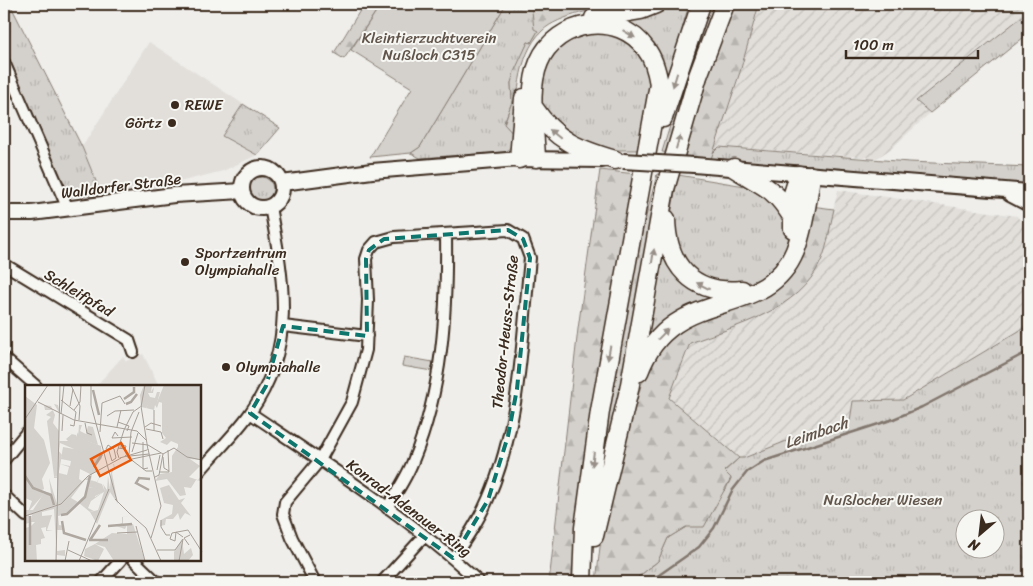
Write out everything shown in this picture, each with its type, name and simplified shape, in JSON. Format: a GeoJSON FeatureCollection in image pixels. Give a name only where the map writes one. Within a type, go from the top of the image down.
{"type":"FeatureCollection","features":[{"type":"Feature","properties":{"kind":"highway"},"geometry":{"type":"LineString","coordinates":[[528,158],[527,80],[534,60],[548,40],[562,28],[580,20],[641,10],[656,4]]}},
{"type":"Feature","properties":{"kind":"highway"},"geometry":{"type":"LineString","coordinates":[[632,237],[660,127],[701,4]]}},
{"type":"Feature","properties":{"kind":"highway"},"geometry":{"type":"LineString","coordinates":[[583,582],[629,390],[665,189],[698,76],[725,4]]}},
{"type":"Feature","properties":{"kind":"highway"},"geometry":{"type":"LineString","coordinates":[[528,158],[534,107],[534,82],[538,63],[552,42],[570,30],[592,24],[618,27],[637,38],[656,67],[659,84],[600,411],[584,528],[583,582]]}},
{"type":"Feature","properties":{"kind":"highway"},"geometry":{"type":"LineString","coordinates":[[534,107],[546,126],[561,138],[580,149],[619,160]]}},
{"type":"Feature","properties":{"kind":"highway"},"geometry":{"type":"LineString","coordinates":[[734,168],[768,186],[780,197],[793,218]]}},
{"type":"Feature","properties":{"kind":"highway"},"geometry":{"type":"LineString","coordinates":[[665,189],[666,230],[672,255],[682,270],[693,280],[710,290],[725,292],[746,290],[758,286],[770,276],[788,250],[793,232],[793,194],[805,176]]}},
{"type":"Feature","properties":{"kind":"highway"},"geometry":{"type":"LineString","coordinates":[[629,390],[636,381],[647,354],[669,327],[696,311],[753,294],[766,288],[777,277],[795,251],[805,176]]}},
{"type":"Feature","properties":{"kind":"street"},"geometry":{"type":"LineString","coordinates":[[4,62],[68,209]]}},
{"type":"Feature","properties":{"kind":"street"},"geometry":{"type":"LineString","coordinates":[[282,183],[444,165],[528,158],[619,160],[694,165],[805,176],[1029,192]]}},
{"type":"Feature","properties":{"kind":"street"},"geometry":{"type":"LineString","coordinates":[[257,168],[272,170],[282,183],[281,196],[277,203],[270,207],[252,206],[246,200],[242,191],[244,179],[257,168]]}},
{"type":"Feature","properties":{"kind":"street","name":"Walldorfer Straße"},"geometry":{"type":"LineString","coordinates":[[4,213],[68,209],[174,195],[242,191]]}},
{"type":"Feature","properties":{"kind":"street"},"geometry":{"type":"LineString","coordinates":[[1004,191],[1029,204]]}},
{"type":"Feature","properties":{"kind":"street"},"geometry":{"type":"LineString","coordinates":[[201,470],[250,413],[266,386],[276,362],[283,326],[284,290],[280,254],[270,207]]}},
{"type":"Feature","properties":{"kind":"street","name":"Theodor-Heuss-Straße"},"geometry":{"type":"LineString","coordinates":[[320,460],[352,402],[365,357],[367,336],[366,259],[369,250],[376,242],[384,239],[508,230],[523,239],[530,258],[517,389],[508,436],[488,500],[477,522],[453,558]]}},
{"type":"Feature","properties":{"kind":"street"},"geometry":{"type":"LineString","coordinates":[[387,508],[413,462],[426,424],[438,377],[447,288],[446,234]]}},
{"type":"Feature","properties":{"kind":"street","name":"Schleifpfad"},"geometry":{"type":"LineString","coordinates":[[4,264],[129,340],[133,352]]}},
{"type":"Feature","properties":{"kind":"street"},"geometry":{"type":"LineString","coordinates":[[283,326],[367,336]]}},
{"type":"Feature","properties":{"kind":"street"},"geometry":{"type":"LineString","coordinates":[[4,358],[35,385]]}},
{"type":"Feature","properties":{"kind":"street","name":"Konrad-Adenauer-Ring"},"geometry":{"type":"LineString","coordinates":[[250,413],[387,508],[453,558],[479,582]]}},
{"type":"Feature","properties":{"kind":"street"},"geometry":{"type":"LineString","coordinates":[[4,460],[25,434]]}},
{"type":"Feature","properties":{"kind":"street"},"geometry":{"type":"LineString","coordinates":[[315,582],[292,538],[283,514],[285,502],[320,460]]}},
{"type":"Feature","properties":{"kind":"street"},"geometry":{"type":"LineString","coordinates":[[4,495],[25,515]]}},
{"type":"Feature","properties":{"kind":"street"},"geometry":{"type":"LineString","coordinates":[[382,582],[424,536]]}},
{"type":"Feature","properties":{"kind":"street"},"geometry":{"type":"LineString","coordinates":[[101,582],[120,561]]}},
{"type":"Feature","properties":{"kind":"street"},"geometry":{"type":"LineString","coordinates":[[135,561],[157,582]]}},
{"type":"Feature","properties":{"kind":"highlighted area"},"geometry":{"type":"Polygon","coordinates":[[[508,230],[523,239],[530,258],[517,389],[508,436],[488,500],[453,558],[250,413],[266,386],[283,326],[367,336],[366,259],[369,250],[384,239],[508,230]]]}},
{"type":"Feature","properties":{"kind":"shaded area"},"geometry":{"type":"Polygon","coordinates":[[[759,4],[1029,4],[1029,11],[917,100],[930,113],[892,148],[877,158],[719,147],[712,154],[740,72],[759,4]]]}},
{"type":"Feature","properties":{"kind":"shaded area"},"geometry":{"type":"Polygon","coordinates":[[[149,42],[243,104],[222,136],[257,155],[223,171],[171,184],[102,196],[82,147],[149,42]]]}},
{"type":"Feature","properties":{"kind":"shaded area"},"geometry":{"type":"Polygon","coordinates":[[[838,190],[1017,216],[1029,232],[1029,325],[903,400],[853,401],[851,421],[804,434],[744,459],[739,458],[668,398],[690,343],[771,311],[821,261],[838,190]]]}},
{"type":"Feature","properties":{"kind":"shaded area"},"geometry":{"type":"Polygon","coordinates":[[[143,354],[158,385],[97,385],[123,356],[126,361],[143,354]]]}},
{"type":"Feature","properties":{"kind":"green space"},"geometry":{"type":"Polygon","coordinates":[[[4,4],[10,4],[82,147],[102,196],[70,196],[4,53],[4,4]]]}},
{"type":"Feature","properties":{"kind":"green space"},"geometry":{"type":"Polygon","coordinates":[[[364,4],[381,4],[344,59],[334,53],[364,4]]]}},
{"type":"Feature","properties":{"kind":"green space","name":"Kleintierzuchtverein Nußloch C315"},"geometry":{"type":"Polygon","coordinates":[[[381,4],[506,4],[420,147],[411,153],[370,157],[412,88],[351,50],[381,4]]]}},
{"type":"Feature","properties":{"kind":"green space"},"geometry":{"type":"Polygon","coordinates":[[[506,4],[545,4],[532,11],[538,31],[531,43],[528,42],[511,83],[512,102],[504,123],[515,136],[514,143],[506,152],[420,158],[411,153],[420,147],[506,4]]]}},
{"type":"Feature","properties":{"kind":"green space"},"geometry":{"type":"Polygon","coordinates":[[[545,4],[622,4],[569,16],[549,25],[533,41],[527,53],[520,80],[515,136],[504,124],[512,102],[511,83],[528,42],[531,43],[538,31],[534,29],[532,11],[545,4]]]}},
{"type":"Feature","properties":{"kind":"green space"},"geometry":{"type":"Polygon","coordinates":[[[669,4],[689,4],[668,82],[622,25],[638,15],[669,4]]]}},
{"type":"Feature","properties":{"kind":"green space"},"geometry":{"type":"Polygon","coordinates":[[[707,4],[723,4],[672,153],[662,152],[707,4]]]}},
{"type":"Feature","properties":{"kind":"green space"},"geometry":{"type":"Polygon","coordinates":[[[734,4],[759,4],[740,72],[711,159],[684,156],[710,70],[734,4]]]}},
{"type":"Feature","properties":{"kind":"green space"},"geometry":{"type":"Polygon","coordinates":[[[1029,11],[1029,33],[930,113],[916,101],[1029,11]]]}},
{"type":"Feature","properties":{"kind":"green space"},"geometry":{"type":"Polygon","coordinates":[[[588,31],[618,34],[644,54],[654,84],[641,150],[607,150],[572,140],[539,105],[540,74],[556,46],[588,31]]]}},
{"type":"Feature","properties":{"kind":"green space"},"geometry":{"type":"Polygon","coordinates":[[[243,104],[280,128],[257,155],[222,136],[243,104]]]}},
{"type":"Feature","properties":{"kind":"green space"},"geometry":{"type":"Polygon","coordinates":[[[719,147],[909,162],[1029,167],[1029,185],[711,159],[712,154],[719,147]]]}},
{"type":"Feature","properties":{"kind":"green space"},"geometry":{"type":"Polygon","coordinates":[[[600,170],[636,174],[576,532],[571,582],[549,582],[578,329],[600,170]]]}},
{"type":"Feature","properties":{"kind":"green space"},"geometry":{"type":"Polygon","coordinates":[[[657,174],[666,175],[605,473],[591,501],[640,240],[657,174]]]}},
{"type":"Feature","properties":{"kind":"green space"},"geometry":{"type":"Polygon","coordinates":[[[678,175],[745,186],[773,203],[779,202],[786,221],[788,244],[778,264],[761,278],[729,290],[679,264],[671,215],[678,175]]]}},
{"type":"Feature","properties":{"kind":"green space"},"geometry":{"type":"Polygon","coordinates":[[[261,177],[270,180],[273,189],[270,198],[261,201],[252,198],[249,189],[252,180],[261,177]]]}},
{"type":"Feature","properties":{"kind":"green space"},"geometry":{"type":"Polygon","coordinates":[[[811,206],[834,209],[821,261],[811,278],[798,292],[765,314],[690,343],[669,398],[739,458],[724,471],[731,478],[704,527],[686,527],[668,538],[658,561],[632,582],[596,582],[604,512],[647,365],[674,329],[774,285],[811,206]]]}},
{"type":"Feature","properties":{"kind":"green space"},"geometry":{"type":"Polygon","coordinates":[[[662,249],[721,298],[643,351],[662,249]]]}},
{"type":"Feature","properties":{"kind":"green space","name":"Nußlocher Wiesen"},"geometry":{"type":"Polygon","coordinates":[[[1029,325],[1029,373],[1023,377],[1029,384],[1029,582],[632,582],[658,561],[668,538],[686,527],[726,489],[731,478],[724,472],[739,458],[744,458],[804,434],[850,421],[853,401],[903,400],[1029,325]]]}},
{"type":"Feature","properties":{"kind":"green space"},"geometry":{"type":"Polygon","coordinates":[[[404,357],[433,362],[432,371],[402,366],[404,357]]]}},
{"type":"Feature","properties":{"kind":"waterway","name":"Leimbach"},"geometry":{"type":"LineString","coordinates":[[649,582],[699,547],[714,528],[732,491],[747,472],[764,461],[891,420],[922,407],[1029,351]]}},
{"type":"Feature","properties":{"kind":"place","name":"REWE"},"geometry":{"type":"Point","coordinates":[175,105]}},
{"type":"Feature","properties":{"kind":"place","name":"Görtz"},"geometry":{"type":"Point","coordinates":[172,123]}},
{"type":"Feature","properties":{"kind":"place","name":"Sportzentrum Olympiahalle"},"geometry":{"type":"Point","coordinates":[185,262]}},
{"type":"Feature","properties":{"kind":"place","name":"Olympiahalle"},"geometry":{"type":"Point","coordinates":[226,367]}}]}
